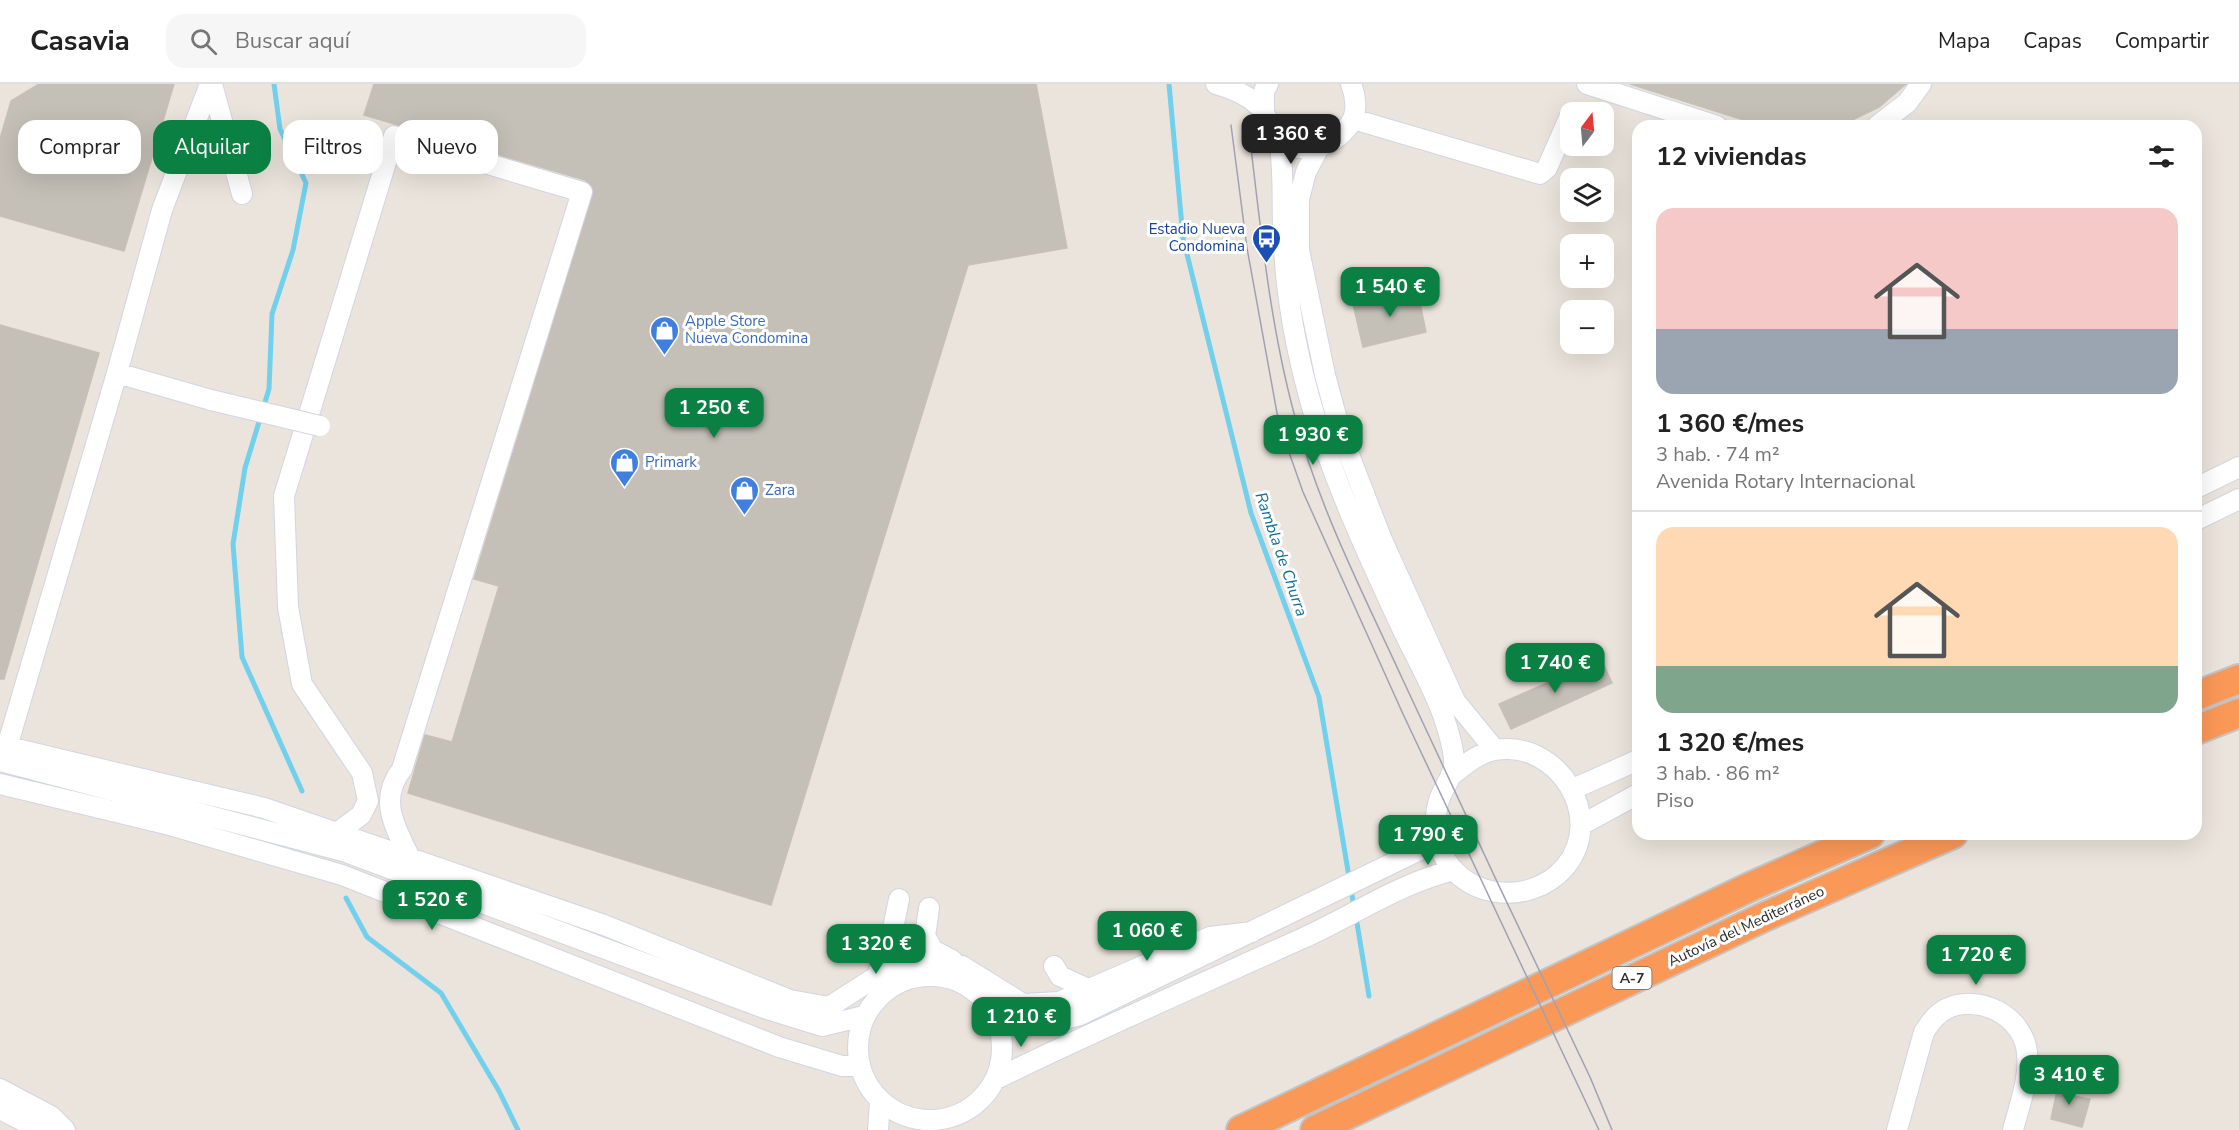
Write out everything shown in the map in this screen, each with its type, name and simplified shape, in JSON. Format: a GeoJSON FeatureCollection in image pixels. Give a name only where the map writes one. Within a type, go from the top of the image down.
{"type":"FeatureCollection","features":[{"type":"Feature","properties":{"kind":"highway"},"geometry":{"type":"LineString","coordinates":[[2202,694],[2239,679]]}},
{"type":"Feature","properties":{"kind":"highway"},"geometry":{"type":"LineString","coordinates":[[2202,728],[2239,713]]}},
{"type":"Feature","properties":{"kind":"highway","name":"A-7"},"geometry":{"type":"LineString","coordinates":[[1241,1130],[1728,898],[1857,840]]}},
{"type":"Feature","properties":{"kind":"highway","name":"Autovía del Mediterráneo"},"geometry":{"type":"LineString","coordinates":[[1315,1130],[1764,917],[1939,840]]}},
{"type":"Feature","properties":{"kind":"street"},"geometry":{"type":"LineString","coordinates":[[211,84],[242,194]]}},
{"type":"Feature","properties":{"kind":"street"},"geometry":{"type":"LineString","coordinates":[[2,751],[117,373],[162,210],[211,84]]}},
{"type":"Feature","properties":{"kind":"street"},"geometry":{"type":"LineString","coordinates":[[1264,113],[1264,91],[1268,84]]}},
{"type":"Feature","properties":{"kind":"street"},"geometry":{"type":"LineString","coordinates":[[1279,138],[1293,146],[1318,149],[1340,138],[1353,119],[1356,96],[1351,84]]}},
{"type":"Feature","properties":{"kind":"street"},"geometry":{"type":"LineString","coordinates":[[1587,84],[1699,120]]}},
{"type":"Feature","properties":{"kind":"street"},"geometry":{"type":"LineString","coordinates":[[1885,120],[1907,103],[1921,84]]}},
{"type":"Feature","properties":{"kind":"street"},"geometry":{"type":"LineString","coordinates":[[1223,86],[1257,104],[1279,138],[1284,179],[1284,255],[1295,333],[1310,400],[1343,492],[1377,573],[1445,719],[1455,760],[1452,776]]}},
{"type":"Feature","properties":{"kind":"street"},"geometry":{"type":"LineString","coordinates":[[1353,119],[1540,174],[1547,168],[1560,139]]}},
{"type":"Feature","properties":{"kind":"street"},"geometry":{"type":"LineString","coordinates":[[338,832],[361,815],[368,801],[362,773],[302,684],[288,607],[284,496],[394,136],[582,192],[402,769],[391,783],[391,819],[410,858]]}},
{"type":"Feature","properties":{"kind":"street"},"geometry":{"type":"LineString","coordinates":[[1318,149],[1306,172],[1299,200],[1299,250],[1325,375],[1338,424],[1374,520],[1455,701],[1495,750]]}},
{"type":"Feature","properties":{"kind":"street"},"geometry":{"type":"LineString","coordinates":[[117,373],[211,400],[320,426]]}},
{"type":"Feature","properties":{"kind":"street"},"geometry":{"type":"LineString","coordinates":[[2202,485],[2239,467]]}},
{"type":"Feature","properties":{"kind":"street"},"geometry":{"type":"LineString","coordinates":[[2202,517],[2239,499]]}},
{"type":"Feature","properties":{"kind":"street"},"geometry":{"type":"LineString","coordinates":[[1495,750],[1518,750],[1540,757],[1559,770],[1573,789],[1581,825],[1577,846],[1567,865],[1552,880],[1533,890],[1512,894],[1490,892],[1470,884],[1454,870],[1438,842],[1435,818],[1440,796],[1452,776],[1471,759],[1495,750]]}},
{"type":"Feature","properties":{"kind":"street"},"geometry":{"type":"LineString","coordinates":[[2,751],[264,808],[604,926],[790,1000],[829,1007],[893,966],[934,959],[962,966]]}},
{"type":"Feature","properties":{"kind":"street"},"geometry":{"type":"LineString","coordinates":[[2,751],[343,851],[767,1010],[822,1026],[864,1016]]}},
{"type":"Feature","properties":{"kind":"street"},"geometry":{"type":"LineString","coordinates":[[1573,789],[1632,763]]}},
{"type":"Feature","properties":{"kind":"street"},"geometry":{"type":"LineString","coordinates":[[0,784],[166,824],[342,875],[779,1047],[842,1066],[859,1066]]}},
{"type":"Feature","properties":{"kind":"street"},"geometry":{"type":"LineString","coordinates":[[1581,825],[1632,797]]}},
{"type":"Feature","properties":{"kind":"street"},"geometry":{"type":"LineString","coordinates":[[996,1017],[1040,1025],[1080,1015],[1438,842]]}},
{"type":"Feature","properties":{"kind":"street"},"geometry":{"type":"LineString","coordinates":[[996,1079],[1002,1037],[996,1017],[983,998],[964,983],[942,976],[918,976],[896,983],[877,997],[864,1016],[857,1041],[859,1066],[867,1086],[880,1102],[906,1117],[933,1125],[961,1114],[983,1095],[996,1079],[1075,1040],[1303,938],[1426,877],[1454,870]]}},
{"type":"Feature","properties":{"kind":"street"},"geometry":{"type":"LineString","coordinates":[[451,874],[549,927]]}},
{"type":"Feature","properties":{"kind":"street"},"geometry":{"type":"LineString","coordinates":[[877,976],[890,943],[899,899]]}},
{"type":"Feature","properties":{"kind":"street"},"geometry":{"type":"LineString","coordinates":[[929,908],[925,936],[933,950],[1023,1004],[1059,1002],[1210,937],[1252,932]]}},
{"type":"Feature","properties":{"kind":"street"},"geometry":{"type":"LineString","coordinates":[[1054,966],[1060,976],[1088,989]]}},
{"type":"Feature","properties":{"kind":"street"},"geometry":{"type":"LineString","coordinates":[[1897,1130],[1924,1032],[1932,1020],[1946,1009],[1968,1004],[1990,1008],[2003,1014],[2023,1036],[2028,1053],[2026,1081],[2013,1130]]}},
{"type":"Feature","properties":{"kind":"street"},"geometry":{"type":"LineString","coordinates":[[0,1089],[51,1116],[65,1130]]}},
{"type":"Feature","properties":{"kind":"street"},"geometry":{"type":"LineString","coordinates":[[878,1130],[880,1102]]}},
{"type":"Feature","properties":{"kind":"street"},"geometry":{"type":"LineString","coordinates":[[0,1109],[41,1130]]}},
{"type":"Feature","properties":{"kind":"building"},"geometry":{"type":"Polygon","coordinates":[[[39,84],[174,84],[163,120],[153,120],[153,154],[124,251],[0,216],[0,139],[11,101],[39,84]]]}},
{"type":"Feature","properties":{"kind":"building"},"geometry":{"type":"Polygon","coordinates":[[[374,84],[1036,84],[1067,248],[968,265],[771,905],[408,793],[425,735],[452,742],[499,586],[474,579],[594,190],[585,180],[498,154],[498,120],[395,120],[395,124],[364,115],[374,84]]]}},
{"type":"Feature","properties":{"kind":"building"},"geometry":{"type":"Polygon","coordinates":[[[1630,84],[1906,84],[1879,107],[1852,120],[1744,120],[1630,84]]]}},
{"type":"Feature","properties":{"kind":"building"},"geometry":{"type":"Polygon","coordinates":[[[1417,289],[1426,332],[1363,347],[1353,304],[1417,289]]]}},
{"type":"Feature","properties":{"kind":"building"},"geometry":{"type":"Polygon","coordinates":[[[0,325],[99,353],[4,679],[0,679],[0,325]]]}},
{"type":"Feature","properties":{"kind":"building"},"geometry":{"type":"Polygon","coordinates":[[[1601,659],[1612,683],[1511,729],[1499,704],[1601,659]]]}},
{"type":"Feature","properties":{"kind":"building"},"geometry":{"type":"Polygon","coordinates":[[[2059,1081],[2077,1086],[2074,1096],[2090,1099],[2082,1127],[2051,1119],[2059,1081]]]}},
{"type":"Feature","properties":{"kind":"waterway"},"geometry":{"type":"LineString","coordinates":[[274,84],[280,129],[306,183],[293,250],[272,314],[269,389],[245,468],[233,544],[242,657],[302,791]]}},
{"type":"Feature","properties":{"kind":"waterway","name":"Rambla de Churra"},"geometry":{"type":"LineString","coordinates":[[1169,84],[1183,238],[1251,513],[1319,697],[1354,907]]}},
{"type":"Feature","properties":{"kind":"waterway"},"geometry":{"type":"LineString","coordinates":[[346,898],[367,937],[441,993],[499,1091],[518,1130]]}},
{"type":"Feature","properties":{"kind":"waterway","name":"Rambla de Churra"},"geometry":{"type":"LineString","coordinates":[[1356,917],[1369,996]]}},
{"type":"Feature","properties":{"kind":"tram line"},"geometry":{"type":"LineString","coordinates":[[1248,123],[1266,271],[1278,345],[1295,417],[1316,484],[1357,582],[1590,1077],[1612,1130]]}},
{"type":"Feature","properties":{"kind":"tram line"},"geometry":{"type":"LineString","coordinates":[[1231,125],[1247,248],[1279,424],[1303,492],[1403,714],[1599,1130]]}},
{"type":"Feature","properties":{"kind":"place","name":"Estadio Nueva Condomina"},"geometry":{"type":"Point","coordinates":[1266,264]}},
{"type":"Feature","properties":{"kind":"place","name":"Apple Store Nueva Condomina"},"geometry":{"type":"Point","coordinates":[664,356]}},
{"type":"Feature","properties":{"kind":"place","name":"Primark"},"geometry":{"type":"Point","coordinates":[624,488]}},
{"type":"Feature","properties":{"kind":"place","name":"Zara"},"geometry":{"type":"Point","coordinates":[744,516]}}]}
